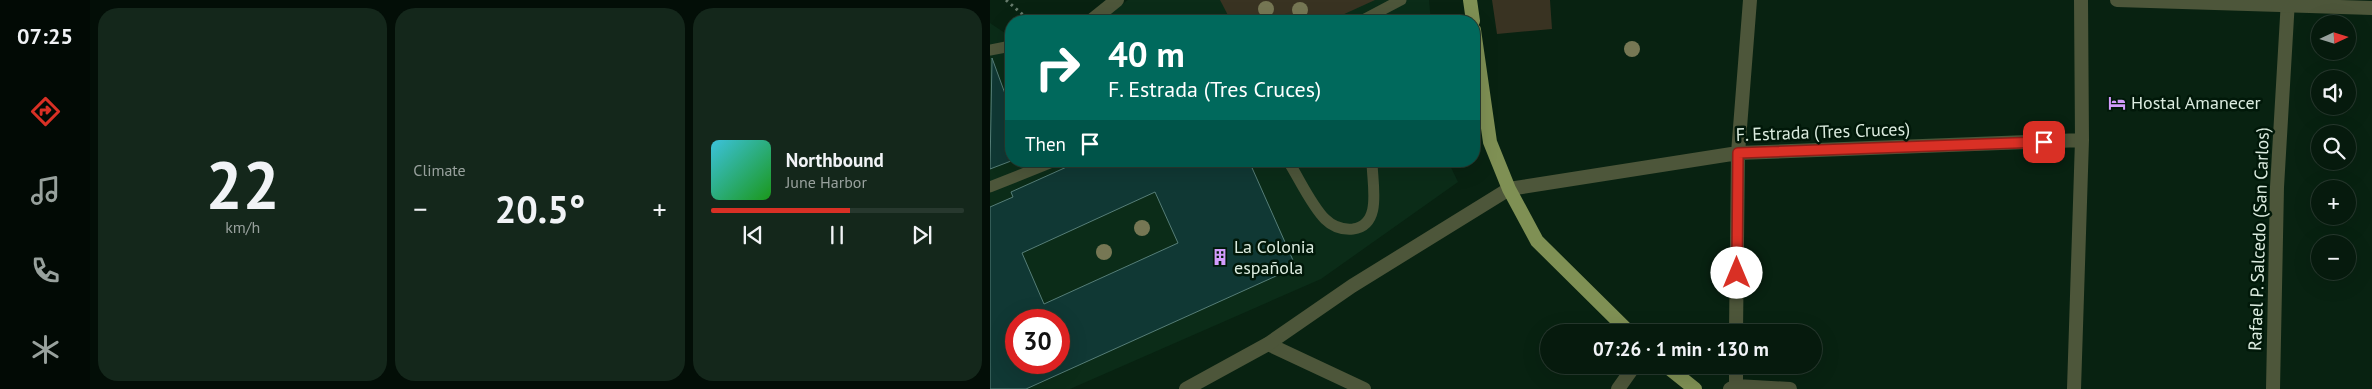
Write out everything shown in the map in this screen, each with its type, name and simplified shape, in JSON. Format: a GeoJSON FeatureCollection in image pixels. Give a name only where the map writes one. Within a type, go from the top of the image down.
{"type":"FeatureCollection","features":[{"type":"Feature","properties":{"kind":"main road"},"geometry":{"type":"LineString","coordinates":[[1470,0],[1472,15]]}},
{"type":"Feature","properties":{"kind":"main road"},"geometry":{"type":"LineString","coordinates":[[1480,72],[1490,142],[1508,189],[1537,241],[1621,324]]}},
{"type":"Feature","properties":{"kind":"main road"},"geometry":{"type":"LineString","coordinates":[[1676,374],[1694,389]]}},
{"type":"Feature","properties":{"kind":"street"},"geometry":{"type":"LineString","coordinates":[[1098,15],[1117,0]]}},
{"type":"Feature","properties":{"kind":"street"},"geometry":{"type":"LineString","coordinates":[[1736,324],[1738,153],[1750,0]]}},
{"type":"Feature","properties":{"kind":"street"},"geometry":{"type":"LineString","coordinates":[[2074,389],[2082,140],[2082,0]]}},
{"type":"Feature","properties":{"kind":"street"},"geometry":{"type":"LineString","coordinates":[[2117,0],[2288,2],[2372,8]]}},
{"type":"Feature","properties":{"kind":"street","name":"Rafael P. Salcedo (San Carlos)"},"geometry":{"type":"LineString","coordinates":[[2273,389],[2277,187],[2288,2]]}},
{"type":"Feature","properties":{"kind":"street","name":"F. Estrada (Tres Cruces)"},"geometry":{"type":"LineString","coordinates":[[1508,189],[1738,153],[2082,140]]}},
{"type":"Feature","properties":{"kind":"street"},"geometry":{"type":"LineString","coordinates":[[1186,389],[1268,344],[1352,286],[1508,189]]}},
{"type":"Feature","properties":{"kind":"street"},"geometry":{"type":"LineString","coordinates":[[1268,344],[1361,388]]}},
{"type":"Feature","properties":{"kind":"street"},"geometry":{"type":"LineString","coordinates":[[1618,389],[1629,374]]}},
{"type":"Feature","properties":{"kind":"street"},"geometry":{"type":"LineString","coordinates":[[1735,374],[1733,388],[1790,389]]}},
{"type":"Feature","properties":{"kind":"lane"},"geometry":{"type":"LineString","coordinates":[[1374,15],[1401,0]]}},
{"type":"Feature","properties":{"kind":"lane"},"geometry":{"type":"LineString","coordinates":[[1383,15],[1385,10]]}},
{"type":"Feature","properties":{"kind":"lane"},"geometry":{"type":"LineString","coordinates":[[990,50],[1005,47]]}},
{"type":"Feature","properties":{"kind":"lane"},"geometry":{"type":"LineString","coordinates":[[990,187],[1040,167]]}},
{"type":"Feature","properties":{"kind":"lane"},"geometry":{"type":"LineString","coordinates":[[1292,167],[1323,218],[1332,226],[1345,230],[1363,228],[1370,221],[1374,210],[1372,167]]}},
{"type":"Feature","properties":{"kind":"path"},"geometry":{"type":"LineString","coordinates":[[1006,0],[1023,15]]}},
{"type":"Feature","properties":{"kind":"shaded area"},"geometry":{"type":"Polygon","coordinates":[[[1128,0],[1429,0],[1430,15],[1107,15],[1128,0]]]}},
{"type":"Feature","properties":{"kind":"shaded area"},"geometry":{"type":"Polygon","coordinates":[[[1220,0],[1375,0],[1342,15],[1228,15],[1220,0]]]}},
{"type":"Feature","properties":{"kind":"shaded area"},"geometry":{"type":"Polygon","coordinates":[[[1492,0],[1550,0],[1552,29],[1497,34],[1492,0]]]}},
{"type":"Feature","properties":{"kind":"shaded area"},"geometry":{"type":"Polygon","coordinates":[[[990,23],[1005,33],[1005,167],[1451,167],[1458,182],[1321,279],[1070,389],[990,389],[990,23]]]}},
{"type":"Feature","properties":{"kind":"building"},"geometry":{"type":"Polygon","coordinates":[[[992,58],[1005,94],[1005,163],[990,169],[992,58]]]}},
{"type":"Feature","properties":{"kind":"building","name":"La Colonia española"},"geometry":{"type":"Polygon","coordinates":[[[1067,167],[1252,167],[1296,267],[1070,369],[1070,309],[1005,309],[1005,374],[1059,374],[1026,389],[990,389],[990,207],[1013,197],[1011,192],[1067,167]],[[1155,192],[1022,253],[1044,304],[1178,243],[1155,192]]]}},
{"type":"Feature","properties":{"kind":"place","name":"Hostal Amanecer"},"geometry":{"type":"Point","coordinates":[2117,103]}},
{"type":"Feature","properties":{"kind":"place","name":"La Colonia española"},"geometry":{"type":"Point","coordinates":[1220,257]}},
{"type":"Feature","properties":{"kind":"route"},"geometry":{"type":"LineString","coordinates":[[1737,273],[1738,153],[2044,142]]}}]}
